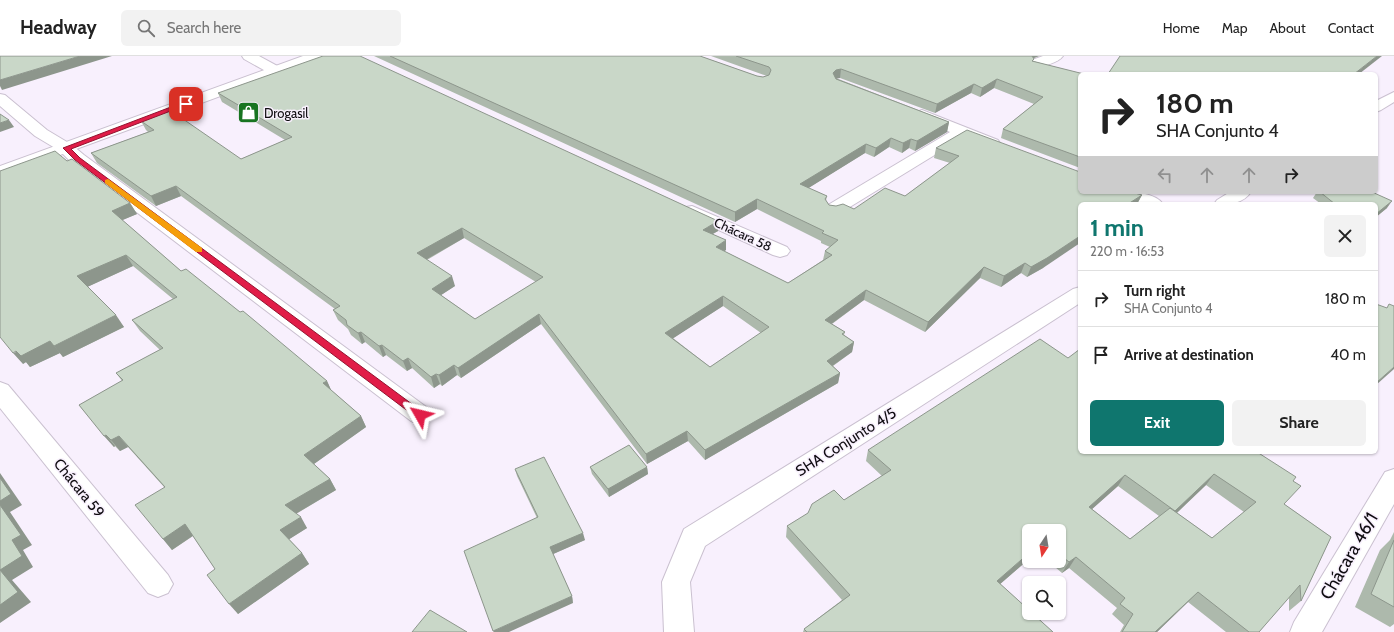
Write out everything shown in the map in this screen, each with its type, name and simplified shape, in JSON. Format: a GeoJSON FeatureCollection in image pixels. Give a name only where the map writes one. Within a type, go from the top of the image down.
{"type":"FeatureCollection","features":[{"type":"Feature","properties":{"kind":"street"},"geometry":{"type":"LineString","coordinates":[[249,56],[276,70]]}},
{"type":"Feature","properties":{"kind":"street"},"geometry":{"type":"LineString","coordinates":[[0,172],[316,56]]}},
{"type":"Feature","properties":{"kind":"street"},"geometry":{"type":"LineString","coordinates":[[1037,63],[1056,56]]}},
{"type":"Feature","properties":{"kind":"street"},"geometry":{"type":"LineString","coordinates":[[1378,106],[1394,96]]}},
{"type":"Feature","properties":{"kind":"street"},"geometry":{"type":"LineString","coordinates":[[0,98],[41,133],[66,148],[84,164],[420,415]]}},
{"type":"Feature","properties":{"kind":"street"},"geometry":{"type":"LineString","coordinates":[[905,109],[1007,148]]}},
{"type":"Feature","properties":{"kind":"street"},"geometry":{"type":"LineString","coordinates":[[834,209],[963,132]]}},
{"type":"Feature","properties":{"kind":"street"},"geometry":{"type":"LineString","coordinates":[[1128,194],[1149,202]]}},
{"type":"Feature","properties":{"kind":"street"},"geometry":{"type":"LineString","coordinates":[[1226,202],[1239,194]]}},
{"type":"Feature","properties":{"kind":"street","name":"Chácara 58"},"geometry":{"type":"LineString","coordinates":[[680,205],[780,251]]}},
{"type":"Feature","properties":{"kind":"street","name":"SHA Conjunto 4/5"},"geometry":{"type":"LineString","coordinates":[[679,632],[676,582],[694,538],[1078,295]]}},
{"type":"Feature","properties":{"kind":"street","name":"Chácara 59"},"geometry":{"type":"LineString","coordinates":[[0,391],[158,584]]}},
{"type":"Feature","properties":{"kind":"street","name":"Chácara 46/1"},"geometry":{"type":"LineString","coordinates":[[1305,632],[1394,480]]}},
{"type":"Feature","properties":{"kind":"building"},"geometry":{"type":"Polygon","coordinates":[[[0,56],[80,56],[0,80],[0,56]]]}},
{"type":"Feature","properties":{"kind":"building"},"geometry":{"type":"Polygon","coordinates":[[[323,56],[360,56],[718,221],[703,230],[726,240],[716,247],[788,283],[832,255],[825,251],[838,240],[822,233],[824,231],[757,199],[735,212],[390,56],[700,56],[763,77],[769,75],[771,70],[769,67],[736,56],[1032,56],[1034,59],[1032,61],[1078,72],[1078,156],[1003,129],[1043,97],[997,79],[982,88],[974,84],[937,104],[841,69],[836,70],[833,73],[836,79],[949,122],[917,141],[911,139],[903,143],[891,138],[876,148],[866,144],[800,184],[827,196],[825,199],[829,205],[836,206],[843,204],[854,209],[885,188],[905,196],[959,156],[936,148],[967,130],[1078,171],[1078,194],[1142,195],[1131,202],[1078,202],[1078,237],[1031,267],[1025,263],[1004,276],[984,267],[928,322],[866,290],[825,320],[845,332],[842,334],[854,342],[827,361],[840,373],[705,450],[687,431],[646,454],[539,314],[458,368],[454,365],[439,375],[436,374],[431,377],[408,358],[403,361],[382,345],[379,346],[361,332],[358,333],[347,325],[346,320],[333,310],[340,306],[176,186],[151,196],[91,153],[154,130],[141,121],[170,110],[241,159],[292,137],[218,93],[323,56]],[[462,228],[417,253],[452,276],[432,289],[475,319],[543,277],[462,228]],[[723,296],[665,333],[710,367],[769,327],[723,296]]]}},
{"type":"Feature","properties":{"kind":"building"},"geometry":{"type":"Polygon","coordinates":[[[1120,56],[1377,56],[1357,72],[1109,72],[1120,56]]]}},
{"type":"Feature","properties":{"kind":"building"},"geometry":{"type":"Polygon","coordinates":[[[0,114],[9,120],[0,123],[0,114]]]}},
{"type":"Feature","properties":{"kind":"building"},"geometry":{"type":"Polygon","coordinates":[[[55,151],[67,161],[72,159],[130,203],[112,211],[181,271],[186,269],[240,312],[243,311],[327,381],[323,383],[361,416],[304,455],[330,479],[285,505],[301,517],[280,530],[302,553],[229,604],[207,575],[215,569],[185,524],[163,539],[135,505],[165,487],[119,436],[111,440],[106,435],[104,436],[79,405],[123,380],[116,373],[163,348],[132,320],[177,297],[126,255],[77,276],[116,315],[54,346],[50,341],[21,356],[16,351],[13,353],[0,337],[0,171],[55,151]]]}},
{"type":"Feature","properties":{"kind":"building"},"geometry":{"type":"Polygon","coordinates":[[[1322,194],[1376,194],[1392,201],[1378,212],[1378,202],[1332,202],[1322,194]]]}},
{"type":"Feature","properties":{"kind":"building"},"geometry":{"type":"Polygon","coordinates":[[[1389,304],[1394,306],[1394,367],[1378,381],[1378,305],[1387,308],[1389,304]]]}},
{"type":"Feature","properties":{"kind":"building"},"geometry":{"type":"Polygon","coordinates":[[[1040,339],[1068,358],[1078,350],[1078,454],[1260,454],[1296,477],[1293,481],[1301,486],[1284,504],[1331,537],[1301,601],[1300,585],[1259,632],[1249,632],[1198,592],[1155,632],[1122,632],[1133,614],[1120,604],[1125,598],[1076,557],[1069,562],[1066,560],[1066,524],[1022,524],[1022,559],[997,581],[1022,604],[1022,620],[1040,620],[1053,632],[807,632],[804,629],[850,595],[787,526],[808,513],[812,504],[834,490],[844,500],[891,470],[868,450],[1040,339]],[[1214,474],[1175,511],[1125,475],[1089,507],[1130,539],[1170,508],[1212,538],[1256,502],[1214,474]]]}},
{"type":"Feature","properties":{"kind":"building"},"geometry":{"type":"Polygon","coordinates":[[[629,445],[647,467],[608,489],[590,467],[629,445]]]}},
{"type":"Feature","properties":{"kind":"building"},"geometry":{"type":"Polygon","coordinates":[[[544,457],[583,533],[550,547],[572,596],[493,631],[464,551],[538,517],[515,469],[544,457]]]}},
{"type":"Feature","properties":{"kind":"building"},"geometry":{"type":"Polygon","coordinates":[[[0,478],[11,494],[0,501],[0,478]]]}},
{"type":"Feature","properties":{"kind":"building"},"geometry":{"type":"Polygon","coordinates":[[[0,505],[21,535],[12,540],[22,556],[0,570],[0,505]]]}},
{"type":"Feature","properties":{"kind":"building"},"geometry":{"type":"Polygon","coordinates":[[[1394,540],[1394,607],[1371,594],[1394,540]]]}},
{"type":"Feature","properties":{"kind":"building"},"geometry":{"type":"Polygon","coordinates":[[[0,570],[18,592],[0,605],[0,570]]]}},
{"type":"Feature","properties":{"kind":"building"},"geometry":{"type":"Polygon","coordinates":[[[430,610],[467,632],[412,632],[430,610]]]}},
{"type":"Feature","properties":{"kind":"slow traffic"},"geometry":{"type":"LineString","coordinates":[[108,181],[199,250]]}},
{"type":"Feature","properties":{"kind":"place","name":"Drogasil"},"geometry":{"type":"Point","coordinates":[249,113]}},
{"type":"Feature","properties":{"kind":"route"},"geometry":{"type":"LineString","coordinates":[[186,104],[66,148],[78,159],[420,415]]}}]}
